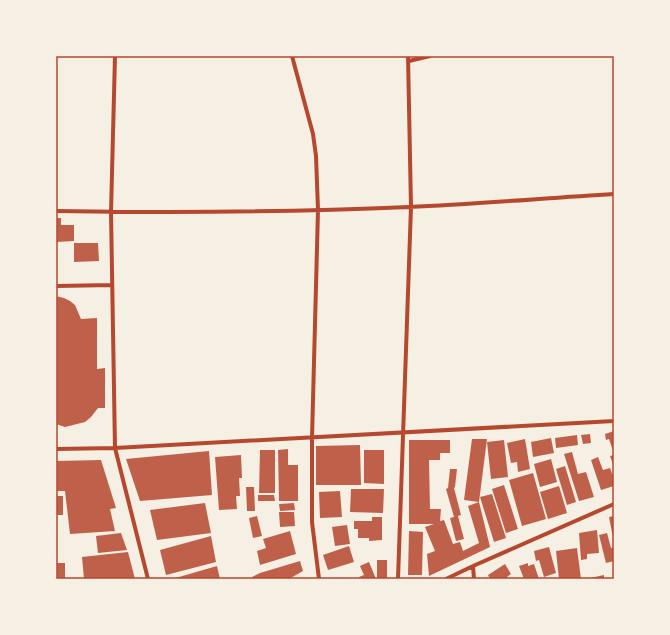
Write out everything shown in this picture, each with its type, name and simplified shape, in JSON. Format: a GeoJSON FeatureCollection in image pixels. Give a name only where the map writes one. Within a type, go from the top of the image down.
{"type":"FeatureCollection","features":[{"type":"Feature","properties":{"kind":"street"},"geometry":{"type":"LineString","coordinates":[[115,56],[111,212],[115,448],[148,579]]}},
{"type":"Feature","properties":{"kind":"street"},"geometry":{"type":"LineString","coordinates":[[292,56],[313,134],[316,156],[318,210],[312,438],[312,522],[319,579]]}},
{"type":"Feature","properties":{"kind":"street"},"geometry":{"type":"LineString","coordinates":[[398,579],[411,207],[408,58],[430,56]]}},
{"type":"Feature","properties":{"kind":"street"},"geometry":{"type":"LineString","coordinates":[[56,211],[111,212],[318,210],[411,207],[614,194]]}},
{"type":"Feature","properties":{"kind":"street"},"geometry":{"type":"LineString","coordinates":[[56,286],[112,285]]}},
{"type":"Feature","properties":{"kind":"street"},"geometry":{"type":"LineString","coordinates":[[56,449],[115,448],[614,421]]}},
{"type":"Feature","properties":{"kind":"street"},"geometry":{"type":"LineString","coordinates":[[446,579],[614,504]]}},
{"type":"Feature","properties":{"kind":"street"},"geometry":{"type":"LineString","coordinates":[[473,566],[474,579]]}},
{"type":"Feature","properties":{"kind":"building"},"geometry":{"type":"Polygon","coordinates":[[[56,218],[61,218],[61,225],[74,225],[74,241],[56,242],[56,218]]]}},
{"type":"Feature","properties":{"kind":"building"},"geometry":{"type":"Polygon","coordinates":[[[74,243],[98,243],[99,261],[74,262],[74,243]]]}},
{"type":"Feature","properties":{"kind":"building"},"geometry":{"type":"Polygon","coordinates":[[[56,296],[64,298],[75,305],[81,319],[97,318],[97,369],[105,368],[105,408],[98,408],[85,422],[65,427],[56,424],[56,296]]]}},
{"type":"Feature","properties":{"kind":"building"},"geometry":{"type":"Polygon","coordinates":[[[614,431],[614,454],[609,439],[606,440],[605,434],[614,431]]]}},
{"type":"Feature","properties":{"kind":"building"},"geometry":{"type":"Polygon","coordinates":[[[590,434],[591,443],[583,444],[581,435],[590,434]]]}},
{"type":"Feature","properties":{"kind":"building"},"geometry":{"type":"Polygon","coordinates":[[[577,435],[578,445],[556,448],[555,438],[577,435]]]}},
{"type":"Feature","properties":{"kind":"building"},"geometry":{"type":"Polygon","coordinates":[[[551,438],[554,453],[533,457],[531,442],[551,438]]]}},
{"type":"Feature","properties":{"kind":"building"},"geometry":{"type":"Polygon","coordinates":[[[472,439],[487,439],[479,502],[464,500],[472,439]]]}},
{"type":"Feature","properties":{"kind":"building"},"geometry":{"type":"Polygon","coordinates":[[[525,439],[530,469],[518,472],[517,462],[511,463],[507,443],[525,439]]]}},
{"type":"Feature","properties":{"kind":"building"},"geometry":{"type":"Polygon","coordinates":[[[409,440],[450,440],[450,453],[440,453],[440,460],[429,460],[430,509],[441,509],[440,521],[444,520],[453,544],[460,542],[463,551],[479,543],[468,506],[479,502],[490,547],[429,576],[427,554],[435,551],[425,527],[434,524],[409,524],[409,440]]]}},
{"type":"Feature","properties":{"kind":"building"},"geometry":{"type":"Polygon","coordinates":[[[504,440],[508,477],[491,479],[487,442],[504,440]]]}},
{"type":"Feature","properties":{"kind":"building"},"geometry":{"type":"Polygon","coordinates":[[[360,445],[361,485],[316,485],[316,446],[360,445]]]}},
{"type":"Feature","properties":{"kind":"building"},"geometry":{"type":"Polygon","coordinates":[[[288,449],[288,465],[298,465],[298,501],[279,501],[278,450],[288,449]]]}},
{"type":"Feature","properties":{"kind":"building"},"geometry":{"type":"Polygon","coordinates":[[[260,450],[275,450],[275,493],[259,493],[260,450]]]}},
{"type":"Feature","properties":{"kind":"building"},"geometry":{"type":"Polygon","coordinates":[[[364,450],[384,450],[384,484],[364,483],[364,450]]]}},
{"type":"Feature","properties":{"kind":"building"},"geometry":{"type":"Polygon","coordinates":[[[209,451],[212,495],[140,501],[126,459],[209,451]]]}},
{"type":"Feature","properties":{"kind":"building"},"geometry":{"type":"Polygon","coordinates":[[[572,452],[578,474],[586,472],[594,497],[579,501],[564,454],[572,452]]]}},
{"type":"Feature","properties":{"kind":"building"},"geometry":{"type":"Polygon","coordinates":[[[241,455],[242,478],[239,478],[240,496],[236,496],[237,509],[219,510],[215,457],[241,455]]]}},
{"type":"Feature","properties":{"kind":"building"},"geometry":{"type":"Polygon","coordinates":[[[614,455],[614,467],[610,456],[614,455]]]}},
{"type":"Feature","properties":{"kind":"building"},"geometry":{"type":"Polygon","coordinates":[[[598,457],[603,470],[610,468],[614,479],[614,486],[601,490],[591,460],[598,457]]]}},
{"type":"Feature","properties":{"kind":"building"},"geometry":{"type":"Polygon","coordinates":[[[551,459],[557,482],[540,487],[534,464],[551,459]]]}},
{"type":"Feature","properties":{"kind":"building"},"geometry":{"type":"Polygon","coordinates":[[[101,460],[116,508],[110,509],[115,531],[70,534],[65,491],[56,491],[56,461],[101,460]]]}},
{"type":"Feature","properties":{"kind":"building"},"geometry":{"type":"Polygon","coordinates":[[[565,466],[576,502],[567,505],[556,469],[565,466]]]}},
{"type":"Feature","properties":{"kind":"building"},"geometry":{"type":"Polygon","coordinates":[[[450,469],[457,469],[454,488],[461,515],[458,516],[464,539],[456,541],[450,518],[454,517],[446,489],[448,488],[450,469]]]}},
{"type":"Feature","properties":{"kind":"building"},"geometry":{"type":"Polygon","coordinates":[[[533,473],[546,519],[522,526],[509,480],[533,473]]]}},
{"type":"Feature","properties":{"kind":"building"},"geometry":{"type":"Polygon","coordinates":[[[504,485],[518,529],[506,533],[492,489],[504,485]]]}},
{"type":"Feature","properties":{"kind":"building"},"geometry":{"type":"Polygon","coordinates":[[[559,486],[567,513],[548,519],[540,492],[559,486]]]}},
{"type":"Feature","properties":{"kind":"building"},"geometry":{"type":"Polygon","coordinates":[[[246,487],[254,487],[255,511],[247,511],[246,487]]]}},
{"type":"Feature","properties":{"kind":"building"},"geometry":{"type":"Polygon","coordinates":[[[351,489],[384,489],[383,513],[350,512],[351,489]]]}},
{"type":"Feature","properties":{"kind":"building"},"geometry":{"type":"Polygon","coordinates":[[[340,491],[342,517],[320,518],[319,492],[340,491]]]}},
{"type":"Feature","properties":{"kind":"building"},"geometry":{"type":"Polygon","coordinates":[[[492,494],[506,538],[494,542],[480,497],[492,494]]]}},
{"type":"Feature","properties":{"kind":"building"},"geometry":{"type":"Polygon","coordinates":[[[258,495],[274,495],[275,501],[258,501],[258,495]]]}},
{"type":"Feature","properties":{"kind":"building"},"geometry":{"type":"Polygon","coordinates":[[[56,496],[63,496],[63,515],[56,515],[56,496]]]}},
{"type":"Feature","properties":{"kind":"building"},"geometry":{"type":"Polygon","coordinates":[[[205,503],[211,533],[157,540],[150,510],[205,503]]]}},
{"type":"Feature","properties":{"kind":"building"},"geometry":{"type":"Polygon","coordinates":[[[294,503],[295,510],[280,511],[279,504],[294,503]]]}},
{"type":"Feature","properties":{"kind":"building"},"geometry":{"type":"Polygon","coordinates":[[[279,512],[294,512],[295,526],[280,527],[279,512]]]}},
{"type":"Feature","properties":{"kind":"building"},"geometry":{"type":"Polygon","coordinates":[[[257,516],[262,536],[253,538],[249,518],[257,516]]]}},
{"type":"Feature","properties":{"kind":"building"},"geometry":{"type":"Polygon","coordinates":[[[614,516],[614,537],[613,538],[609,517],[614,516]]]}},
{"type":"Feature","properties":{"kind":"building"},"geometry":{"type":"Polygon","coordinates":[[[372,517],[382,517],[382,540],[369,541],[369,538],[358,538],[358,529],[354,529],[354,521],[372,521],[372,517]]]}},
{"type":"Feature","properties":{"kind":"building"},"geometry":{"type":"Polygon","coordinates":[[[347,525],[350,544],[335,546],[332,527],[347,525]]]}},
{"type":"Feature","properties":{"kind":"building"},"geometry":{"type":"Polygon","coordinates":[[[597,530],[599,553],[587,554],[587,559],[581,560],[579,533],[597,530]]]}},
{"type":"Feature","properties":{"kind":"building"},"geometry":{"type":"Polygon","coordinates":[[[290,531],[296,554],[260,565],[257,551],[266,548],[263,539],[290,531]]]}},
{"type":"Feature","properties":{"kind":"building"},"geometry":{"type":"Polygon","coordinates":[[[409,531],[423,532],[422,575],[408,575],[409,531]]]}},
{"type":"Feature","properties":{"kind":"building"},"geometry":{"type":"Polygon","coordinates":[[[121,533],[127,550],[98,553],[96,536],[121,533]]]}},
{"type":"Feature","properties":{"kind":"building"},"geometry":{"type":"Polygon","coordinates":[[[607,533],[611,548],[614,547],[614,561],[606,563],[599,535],[607,533]]]}},
{"type":"Feature","properties":{"kind":"building"},"geometry":{"type":"Polygon","coordinates":[[[211,536],[216,562],[166,575],[160,550],[211,536]]]}},
{"type":"Feature","properties":{"kind":"building"},"geometry":{"type":"Polygon","coordinates":[[[349,546],[354,562],[328,570],[323,555],[349,546]]]}},
{"type":"Feature","properties":{"kind":"building"},"geometry":{"type":"Polygon","coordinates":[[[549,547],[556,573],[544,577],[539,560],[536,561],[534,551],[549,547]]]}},
{"type":"Feature","properties":{"kind":"building"},"geometry":{"type":"Polygon","coordinates":[[[577,548],[581,579],[559,579],[556,551],[577,548]]]}},
{"type":"Feature","properties":{"kind":"building"},"geometry":{"type":"Polygon","coordinates":[[[128,552],[135,579],[84,579],[82,557],[128,552]]]}},
{"type":"Feature","properties":{"kind":"building"},"geometry":{"type":"Polygon","coordinates":[[[377,560],[387,560],[387,579],[377,579],[377,560]]]}},
{"type":"Feature","properties":{"kind":"building"},"geometry":{"type":"Polygon","coordinates":[[[300,561],[303,571],[289,579],[252,579],[252,577],[260,573],[300,561]]]}},
{"type":"Feature","properties":{"kind":"building"},"geometry":{"type":"Polygon","coordinates":[[[369,562],[376,579],[360,579],[359,577],[364,575],[360,566],[369,562]]]}},
{"type":"Feature","properties":{"kind":"building"},"geometry":{"type":"Polygon","coordinates":[[[56,563],[65,563],[65,579],[56,579],[56,563]]]}},
{"type":"Feature","properties":{"kind":"building"},"geometry":{"type":"Polygon","coordinates":[[[528,563],[528,566],[534,564],[539,579],[524,579],[519,566],[528,563]]]}},
{"type":"Feature","properties":{"kind":"building"},"geometry":{"type":"Polygon","coordinates":[[[505,564],[511,574],[507,577],[508,579],[490,579],[488,575],[505,564]]]}},
{"type":"Feature","properties":{"kind":"building"},"geometry":{"type":"Polygon","coordinates":[[[217,566],[220,579],[172,579],[217,566]]]}},
{"type":"Feature","properties":{"kind":"building"},"geometry":{"type":"Polygon","coordinates":[[[604,575],[604,579],[590,579],[590,578],[604,575]]]}}]}
